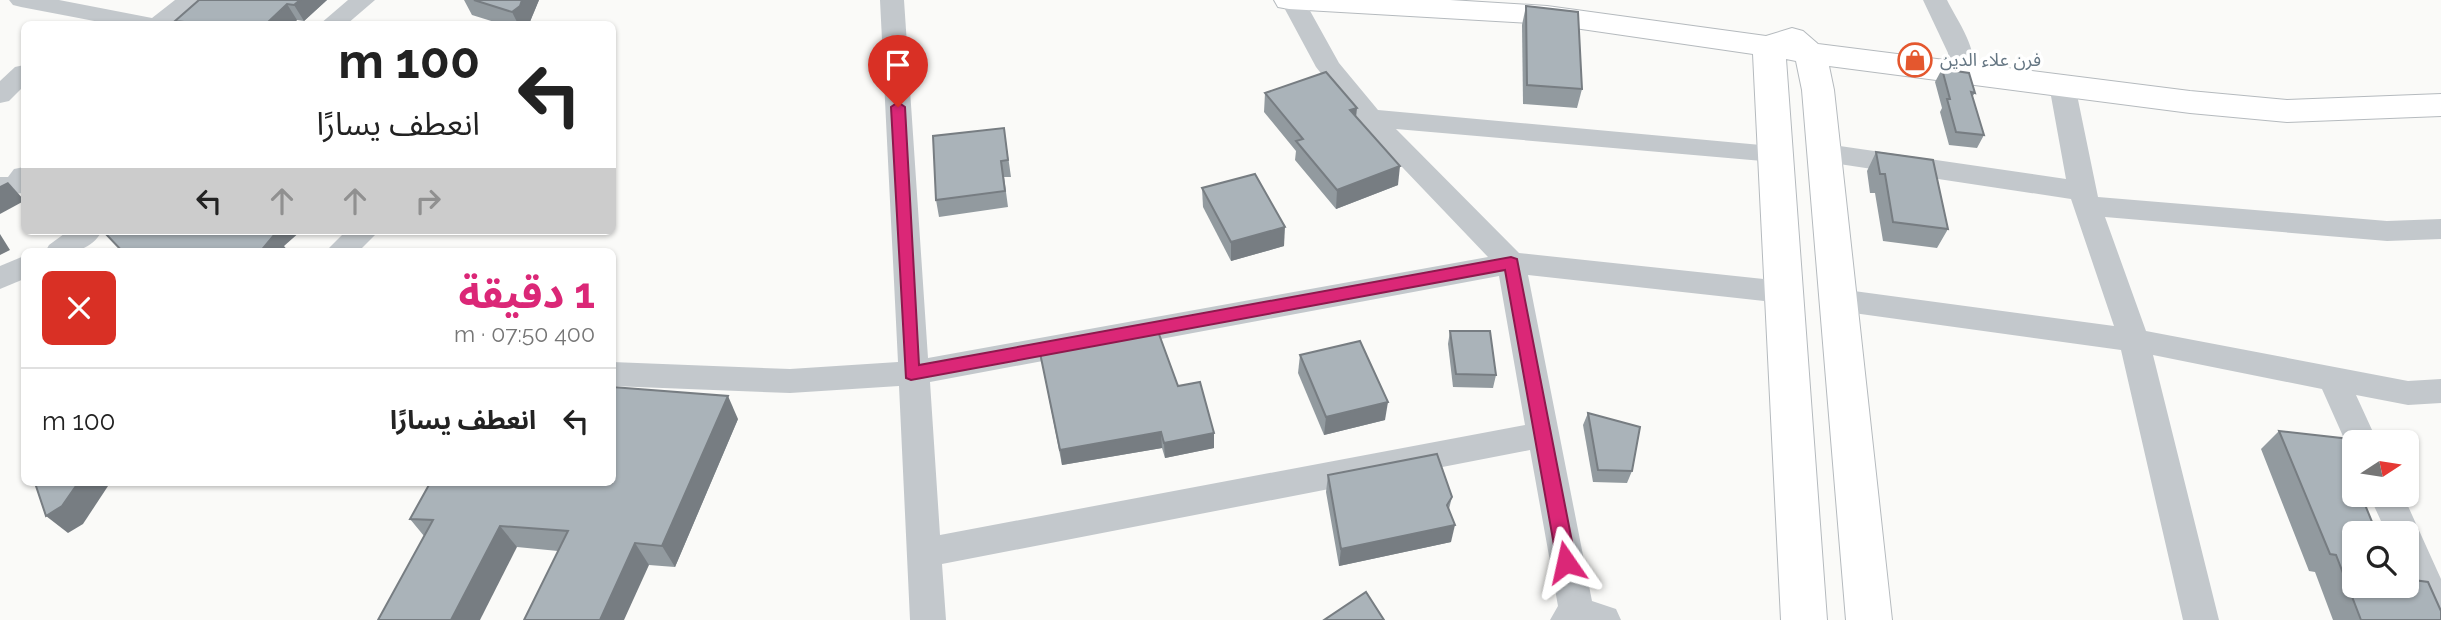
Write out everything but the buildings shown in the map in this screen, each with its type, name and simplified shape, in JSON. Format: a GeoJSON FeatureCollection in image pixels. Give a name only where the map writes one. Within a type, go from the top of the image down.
{"type":"FeatureCollection","features":[{"type":"Feature","properties":{"kind":"main road"},"geometry":{"type":"LineString","coordinates":[[1290,0],[1548,15],[1634,25],[1684,24],[1952,58],[2062,85],[2287,111],[2441,105]]}},
{"type":"Feature","properties":{"kind":"main road"},"geometry":{"type":"LineString","coordinates":[[1542,0],[1684,24],[1788,46],[1876,59],[1952,58]]}},
{"type":"Feature","properties":{"kind":"main road"},"geometry":{"type":"LineString","coordinates":[[1684,24],[1772,90]]}},
{"type":"Feature","properties":{"kind":"main road"},"geometry":{"type":"LineString","coordinates":[[1788,46],[1911,53],[2272,88],[2441,83]]}},
{"type":"Feature","properties":{"kind":"main road"},"geometry":{"type":"LineString","coordinates":[[1788,46],[1818,90],[1869,620]]}},
{"type":"Feature","properties":{"kind":"main road"},"geometry":{"type":"LineString","coordinates":[[1788,46],[1772,90],[1782,292],[1804,620]]}},
{"type":"Feature","properties":{"kind":"main road"},"geometry":{"type":"LineString","coordinates":[[1818,90],[1858,64],[1876,59]]}},
{"type":"Feature","properties":{"kind":"street"},"geometry":{"type":"LineString","coordinates":[[21,0],[132,21]]}},
{"type":"Feature","properties":{"kind":"street"},"geometry":{"type":"LineString","coordinates":[[164,21],[190,0]]}},
{"type":"Feature","properties":{"kind":"street"},"geometry":{"type":"LineString","coordinates":[[336,21],[363,0]]}},
{"type":"Feature","properties":{"kind":"street"},"geometry":{"type":"LineString","coordinates":[[892,0],[911,373],[928,620]]}},
{"type":"Feature","properties":{"kind":"street"},"geometry":{"type":"LineString","coordinates":[[1290,0],[1329,67],[1370,118],[1511,263],[1542,435],[1581,618]]}},
{"type":"Feature","properties":{"kind":"street"},"geometry":{"type":"LineString","coordinates":[[1935,0],[1952,58]]}},
{"type":"Feature","properties":{"kind":"street"},"geometry":{"type":"LineString","coordinates":[[0,94],[21,76]]}},
{"type":"Feature","properties":{"kind":"street"},"geometry":{"type":"LineString","coordinates":[[2062,85],[2085,199],[2134,340],[2201,620]]}},
{"type":"Feature","properties":{"kind":"street"},"geometry":{"type":"LineString","coordinates":[[1370,118],[1774,153]]}},
{"type":"Feature","properties":{"kind":"street"},"geometry":{"type":"LineString","coordinates":[[1826,153],[2085,199],[2387,231],[2441,229]]}},
{"type":"Feature","properties":{"kind":"street"},"geometry":{"type":"LineString","coordinates":[[344,248],[360,235]]}},
{"type":"Feature","properties":{"kind":"street"},"geometry":{"type":"LineString","coordinates":[[616,374],[790,381],[911,373],[1511,263],[1782,292]]}},
{"type":"Feature","properties":{"kind":"street"},"geometry":{"type":"LineString","coordinates":[[0,278],[21,268]]}},
{"type":"Feature","properties":{"kind":"street"},"geometry":{"type":"LineString","coordinates":[[1839,300],[2134,340],[2407,393],[2441,391]]}},
{"type":"Feature","properties":{"kind":"street"},"geometry":{"type":"LineString","coordinates":[[2332,377],[2356,430]]}},
{"type":"Feature","properties":{"kind":"street"},"geometry":{"type":"LineString","coordinates":[[922,553],[1542,435]]}},
{"type":"Feature","properties":{"kind":"street"},"geometry":{"type":"LineString","coordinates":[[2419,555],[2441,619]]}},
{"type":"Feature","properties":{"kind":"place","name":"فرن علاء الدين"},"geometry":{"type":"Point","coordinates":[1915,60]}},
{"type":"Feature","properties":{"kind":"route"},"geometry":{"type":"LineString","coordinates":[[898,107],[911,373],[1511,263],[1566,562]]}}]}
